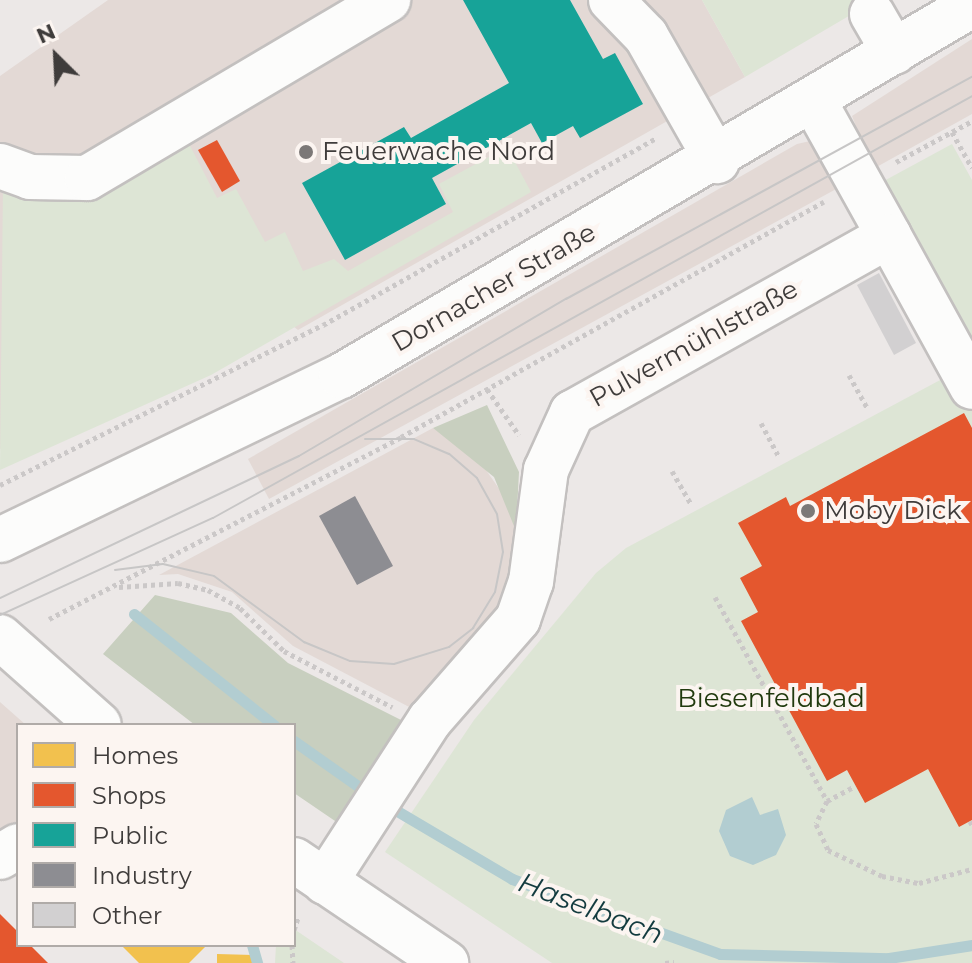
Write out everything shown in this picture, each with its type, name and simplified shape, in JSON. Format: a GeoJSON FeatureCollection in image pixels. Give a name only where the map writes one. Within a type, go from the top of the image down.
{"type":"FeatureCollection","features":[{"type":"Feature","properties":{"kind":"street"},"geometry":{"type":"LineString","coordinates":[[0,166],[30,177],[87,178],[388,0]]}},
{"type":"Feature","properties":{"kind":"street"},"geometry":{"type":"LineString","coordinates":[[611,0],[646,36],[717,161]]}},
{"type":"Feature","properties":{"kind":"street","name":"Dornacher Straße"},"geometry":{"type":"LineString","coordinates":[[0,540],[288,405],[717,161],[972,5]]}},
{"type":"Feature","properties":{"kind":"street"},"geometry":{"type":"LineString","coordinates":[[872,14],[894,52]]}},
{"type":"Feature","properties":{"kind":"street"},"geometry":{"type":"LineString","coordinates":[[815,103],[972,387]]}},
{"type":"Feature","properties":{"kind":"street","name":"Pulvermühlstraße"},"geometry":{"type":"LineString","coordinates":[[446,963],[310,871],[358,832],[448,698],[518,619],[531,582],[546,470],[572,413],[889,236]]}},
{"type":"Feature","properties":{"kind":"street"},"geometry":{"type":"LineString","coordinates":[[0,637],[97,723]]}},
{"type":"Feature","properties":{"kind":"path"},"geometry":{"type":"LineString","coordinates":[[0,485],[298,338],[692,118]]}},
{"type":"Feature","properties":{"kind":"path"},"geometry":{"type":"LineString","coordinates":[[49,619],[487,389],[972,121]]}},
{"type":"Feature","properties":{"kind":"path"},"geometry":{"type":"LineString","coordinates":[[952,132],[972,168]]}},
{"type":"Feature","properties":{"kind":"path"},"geometry":{"type":"LineString","coordinates":[[849,375],[868,409]]}},
{"type":"Feature","properties":{"kind":"path"},"geometry":{"type":"LineString","coordinates":[[487,389],[499,407]]}},
{"type":"Feature","properties":{"kind":"path"},"geometry":{"type":"LineString","coordinates":[[761,423],[779,457]]}},
{"type":"Feature","properties":{"kind":"path"},"geometry":{"type":"LineString","coordinates":[[672,471],[691,504]]}},
{"type":"Feature","properties":{"kind":"path"},"geometry":{"type":"LineString","coordinates":[[114,587],[178,583],[208,590],[240,608],[284,651],[384,702]]}},
{"type":"Feature","properties":{"kind":"path"},"geometry":{"type":"LineString","coordinates":[[715,597],[827,801]]}},
{"type":"Feature","properties":{"kind":"path"},"geometry":{"type":"LineString","coordinates":[[855,786],[827,801],[816,824],[820,838],[849,864],[919,883],[972,869]]}},
{"type":"Feature","properties":{"kind":"path"},"geometry":{"type":"LineString","coordinates":[[296,924],[298,918]]}},
{"type":"Feature","properties":{"kind":"path"},"geometry":{"type":"LineString","coordinates":[[665,963],[674,962]]}},
{"type":"Feature","properties":{"kind":"shaded area","name":"Feuerwache Nord"},"geometry":{"type":"Polygon","coordinates":[[[108,0],[702,0],[745,77],[298,330],[279,315],[0,449],[0,76],[108,0]]]}},
{"type":"Feature","properties":{"kind":"shaded area"},"geometry":{"type":"Polygon","coordinates":[[[972,39],[972,114],[873,169],[852,116],[972,39]]]}},
{"type":"Feature","properties":{"kind":"shaded area"},"geometry":{"type":"Polygon","coordinates":[[[819,139],[849,182],[269,499],[248,459],[797,144],[819,139]]]}},
{"type":"Feature","properties":{"kind":"shaded area"},"geometry":{"type":"Polygon","coordinates":[[[433,428],[479,460],[509,503],[516,531],[516,590],[413,709],[293,646],[232,592],[178,574],[159,575],[433,428]]]}},
{"type":"Feature","properties":{"kind":"shaded area"},"geometry":{"type":"Polygon","coordinates":[[[0,702],[24,723],[16,723],[16,826],[0,837],[0,702]]]}},
{"type":"Feature","properties":{"kind":"green space"},"geometry":{"type":"Polygon","coordinates":[[[702,0],[876,0],[745,77],[702,0]]]}},
{"type":"Feature","properties":{"kind":"green space"},"geometry":{"type":"Polygon","coordinates":[[[187,140],[217,198],[236,189],[265,242],[285,232],[303,271],[334,259],[348,271],[453,212],[439,184],[507,147],[531,192],[211,375],[0,470],[3,184],[187,140]]]}},
{"type":"Feature","properties":{"kind":"green space"},"geometry":{"type":"Polygon","coordinates":[[[952,144],[972,180],[972,345],[882,182],[952,144]]]}},
{"type":"Feature","properties":{"kind":"green space","name":"Biesenfeldbad"},"geometry":{"type":"Polygon","coordinates":[[[972,363],[972,963],[552,963],[385,852],[474,720],[596,573],[626,548],[972,363]]]}},
{"type":"Feature","properties":{"kind":"green space"},"geometry":{"type":"Polygon","coordinates":[[[487,405],[519,472],[516,531],[494,477],[433,428],[487,405]]]}},
{"type":"Feature","properties":{"kind":"green space"},"geometry":{"type":"Polygon","coordinates":[[[155,595],[231,613],[288,663],[405,722],[338,823],[296,794],[296,723],[192,723],[103,654],[155,595]]]}},
{"type":"Feature","properties":{"kind":"green space"},"geometry":{"type":"Polygon","coordinates":[[[296,930],[344,963],[275,963],[276,947],[296,947],[296,930]]]}},
{"type":"Feature","properties":{"kind":"water"},"geometry":{"type":"Polygon","coordinates":[[[752,797],[760,815],[778,809],[786,835],[776,855],[753,865],[730,856],[719,831],[726,810],[752,797]]]}},
{"type":"Feature","properties":{"kind":"building: Homes"},"geometry":{"type":"Polygon","coordinates":[[[123,947],[205,947],[189,963],[139,963],[123,947]]]}},
{"type":"Feature","properties":{"kind":"building: Homes"},"geometry":{"type":"Polygon","coordinates":[[[217,954],[253,955],[253,963],[217,963],[217,954]]]}},
{"type":"Feature","properties":{"kind":"building: Shops"},"geometry":{"type":"Polygon","coordinates":[[[217,140],[240,181],[222,192],[198,150],[217,140]]]}},
{"type":"Feature","properties":{"kind":"building: Shops"},"geometry":{"type":"Polygon","coordinates":[[[964,413],[972,428],[972,820],[959,827],[928,769],[865,803],[847,770],[827,781],[741,621],[758,612],[740,578],[762,566],[738,523],[786,497],[790,506],[964,413]]]}},
{"type":"Feature","properties":{"kind":"building: Shops"},"geometry":{"type":"Polygon","coordinates":[[[0,914],[16,930],[16,947],[32,947],[48,963],[0,963],[0,914]]]}},
{"type":"Feature","properties":{"kind":"building: Public"},"geometry":{"type":"Polygon","coordinates":[[[463,0],[570,0],[603,59],[615,53],[643,104],[580,138],[573,126],[542,143],[531,123],[432,178],[446,204],[345,260],[302,183],[404,127],[411,138],[509,83],[463,0]]]}},
{"type":"Feature","properties":{"kind":"building: Industry"},"geometry":{"type":"Polygon","coordinates":[[[355,496],[393,566],[357,585],[319,516],[355,496]]]}},
{"type":"Feature","properties":{"kind":"building: Other"},"geometry":{"type":"Polygon","coordinates":[[[879,273],[916,343],[894,355],[857,285],[879,273]]]}},
{"type":"Feature","properties":{"kind":"waterway","name":"Haselbach"},"geometry":{"type":"LineString","coordinates":[[134,614],[271,723]]}},
{"type":"Feature","properties":{"kind":"waterway","name":"Haselbach"},"geometry":{"type":"LineString","coordinates":[[296,742],[372,796]]}},
{"type":"Feature","properties":{"kind":"waterway","name":"Haselbach"},"geometry":{"type":"LineString","coordinates":[[387,805],[512,879],[720,954],[889,958],[972,945]]}},
{"type":"Feature","properties":{"kind":"waterway"},"geometry":{"type":"LineString","coordinates":[[253,947],[257,963]]}},
{"type":"Feature","properties":{"kind":"tram line"},"geometry":{"type":"LineString","coordinates":[[0,598],[299,456],[566,299],[972,77]]}},
{"type":"Feature","properties":{"kind":"tram line"},"geometry":{"type":"LineString","coordinates":[[0,615],[213,518],[972,96]]}},
{"type":"Feature","properties":{"kind":"tram line"},"geometry":{"type":"LineString","coordinates":[[115,570],[163,564],[214,576],[304,642],[350,661],[394,664],[449,647],[473,628],[495,592],[503,552],[497,514],[477,478],[449,454],[414,439],[365,439]]}},
{"type":"Feature","properties":{"kind":"place","name":"Feuerwache Nord"},"geometry":{"type":"Point","coordinates":[306,152]}},
{"type":"Feature","properties":{"kind":"place","name":"Moby Dick"},"geometry":{"type":"Point","coordinates":[808,511]}}]}
